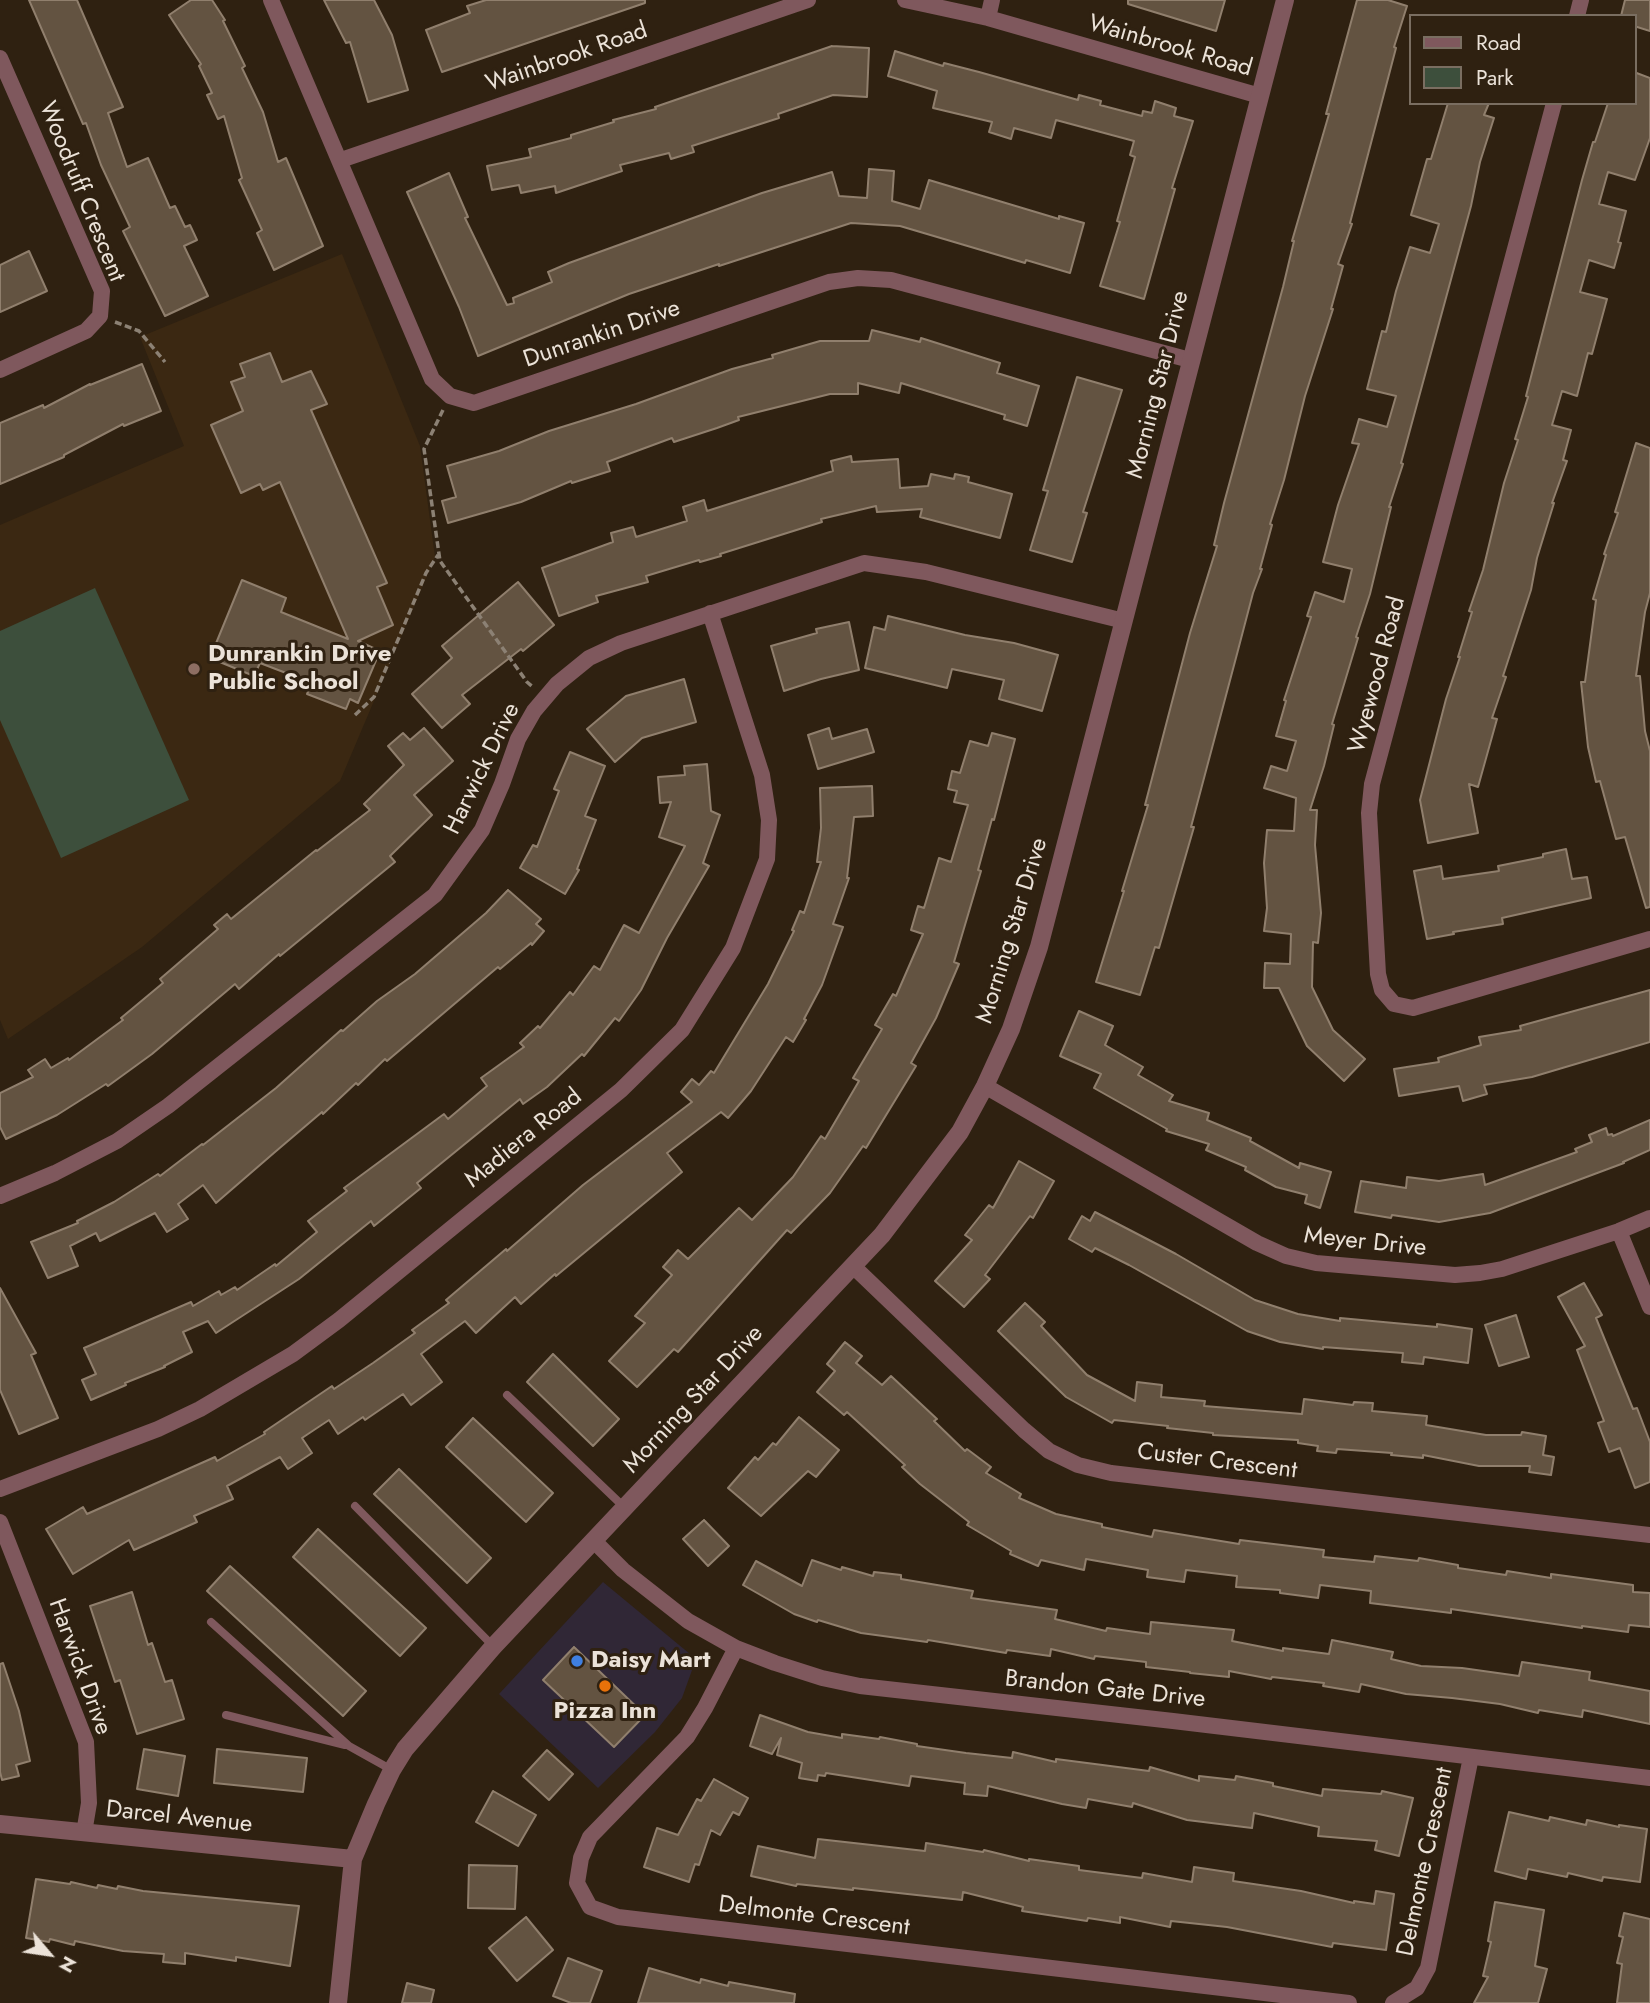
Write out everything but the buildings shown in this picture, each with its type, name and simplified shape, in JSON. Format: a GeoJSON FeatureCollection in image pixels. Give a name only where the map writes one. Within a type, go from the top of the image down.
{"type":"FeatureCollection","features":[{"type":"Feature","properties":{"kind":"street"},"geometry":{"type":"LineString","coordinates":[[271,0],[432,379],[450,396]]}},
{"type":"Feature","properties":{"kind":"street","name":"Wainbrook Road"},"geometry":{"type":"LineString","coordinates":[[341,160],[808,0]]}},
{"type":"Feature","properties":{"kind":"street","name":"Wainbrook Road"},"geometry":{"type":"LineString","coordinates":[[905,0],[988,18],[1260,96]]}},
{"type":"Feature","properties":{"kind":"street"},"geometry":{"type":"LineString","coordinates":[[988,18],[992,0]]}},
{"type":"Feature","properties":{"kind":"street","name":"Morning Star Drive"},"geometry":{"type":"LineString","coordinates":[[338,2003],[353,1859],[392,1770],[425,1725],[493,1647],[853,1267],[922,1184],[960,1132],[985,1086],[1011,1029],[1040,947],[1285,0]]}},
{"type":"Feature","properties":{"kind":"street","name":"Woodruff Crescent"},"geometry":{"type":"LineString","coordinates":[[0,58],[102,291],[100,316],[86,331],[0,369]]}},
{"type":"Feature","properties":{"kind":"street","name":"Wyewood Road"},"geometry":{"type":"LineString","coordinates":[[1553,105],[1372,784],[1369,813],[1378,974],[1382,990],[1394,1004],[1413,1007],[1650,939]]}},
{"type":"Feature","properties":{"kind":"street","name":"Dunrankin Drive"},"geometry":{"type":"LineString","coordinates":[[450,396],[474,403],[829,282],[858,278],[891,281],[1191,360]]}},
{"type":"Feature","properties":{"kind":"street","name":"Harwick Drive"},"geometry":{"type":"LineString","coordinates":[[0,1196],[55,1173],[117,1141],[168,1106],[435,895],[482,830],[518,739],[557,684],[589,658],[621,643],[710,612],[864,563],[926,572],[1124,621]]}},
{"type":"Feature","properties":{"kind":"street","name":"Madiera Road"},"geometry":{"type":"LineString","coordinates":[[0,1489],[158,1429],[200,1409],[293,1354],[339,1320],[621,1090],[682,1030],[733,948],[767,859],[768,846],[769,820],[762,775],[710,612]]}},
{"type":"Feature","properties":{"kind":"street","name":"Meyer Drive"},"geometry":{"type":"LineString","coordinates":[[985,1086],[1257,1243],[1286,1256],[1316,1264],[1455,1275],[1480,1273],[1502,1269],[1619,1231],[1650,1218]]}},
{"type":"Feature","properties":{"kind":"street"},"geometry":{"type":"LineString","coordinates":[[1619,1231],[1650,1307]]}},
{"type":"Feature","properties":{"kind":"street","name":"Custer Crescent"},"geometry":{"type":"LineString","coordinates":[[853,1267],[1024,1430],[1049,1451],[1078,1465],[1124,1475],[1650,1535]]}},
{"type":"Feature","properties":{"kind":"street","name":"Harwick Drive"},"geometry":{"type":"LineString","coordinates":[[0,1522],[86,1742],[89,1803],[84,1833]]}},
{"type":"Feature","properties":{"kind":"street","name":"Brandon Gate Drive"},"geometry":{"type":"LineString","coordinates":[[594,1541],[623,1570],[679,1614],[736,1648],[802,1673],[860,1686],[1650,1778]]}},
{"type":"Feature","properties":{"kind":"street","name":"Delmonte Crescent"},"geometry":{"type":"LineString","coordinates":[[736,1648],[687,1737],[590,1836],[581,1858],[577,1883],[590,1908],[618,1917],[1349,2003]]}},
{"type":"Feature","properties":{"kind":"street","name":"Delmonte Crescent"},"geometry":{"type":"LineString","coordinates":[[1393,2003],[1417,1988],[1428,1968],[1471,1757]]}},
{"type":"Feature","properties":{"kind":"street","name":"Darcel Avenue"},"geometry":{"type":"LineString","coordinates":[[0,1824],[353,1859]]}},
{"type":"Feature","properties":{"kind":"lane"},"geometry":{"type":"LineString","coordinates":[[507,1395],[625,1508]]}},
{"type":"Feature","properties":{"kind":"lane"},"geometry":{"type":"LineString","coordinates":[[355,1506],[493,1647]]}},
{"type":"Feature","properties":{"kind":"lane"},"geometry":{"type":"LineString","coordinates":[[211,1622],[349,1746],[392,1770]]}},
{"type":"Feature","properties":{"kind":"lane"},"geometry":{"type":"LineString","coordinates":[[226,1715],[349,1746]]}},
{"type":"Feature","properties":{"kind":"path"},"geometry":{"type":"LineString","coordinates":[[100,316],[139,331],[165,362]]}},
{"type":"Feature","properties":{"kind":"path"},"geometry":{"type":"LineString","coordinates":[[450,396],[424,449],[440,561],[527,682],[545,698]]}},
{"type":"Feature","properties":{"kind":"path"},"geometry":{"type":"LineString","coordinates":[[355,715],[374,697],[426,573],[439,553]]}},
{"type":"Feature","properties":{"kind":"shaded area","name":"Dunrankin Drive Public School"},"geometry":{"type":"Polygon","coordinates":[[[342,254],[420,446],[435,557],[340,781],[142,947],[8,1039],[0,1020],[0,525],[184,446],[140,337],[342,254]]]}},
{"type":"Feature","properties":{"kind":"shaded area"},"geometry":{"type":"Polygon","coordinates":[[[603,1582],[696,1659],[682,1698],[655,1732],[598,1788],[499,1694],[603,1582]]]}},
{"type":"Feature","properties":{"kind":"green space"},"geometry":{"type":"Polygon","coordinates":[[[95,588],[189,800],[61,858],[0,720],[0,631],[95,588]]]}},
{"type":"Feature","properties":{"kind":"place","name":"Dunrankin Drive Public School"},"geometry":{"type":"Point","coordinates":[194,669]}},
{"type":"Feature","properties":{"kind":"place","name":"Daisy Mart"},"geometry":{"type":"Point","coordinates":[577,1661]}},
{"type":"Feature","properties":{"kind":"place","name":"Pizza Inn"},"geometry":{"type":"Point","coordinates":[605,1686]}}]}
